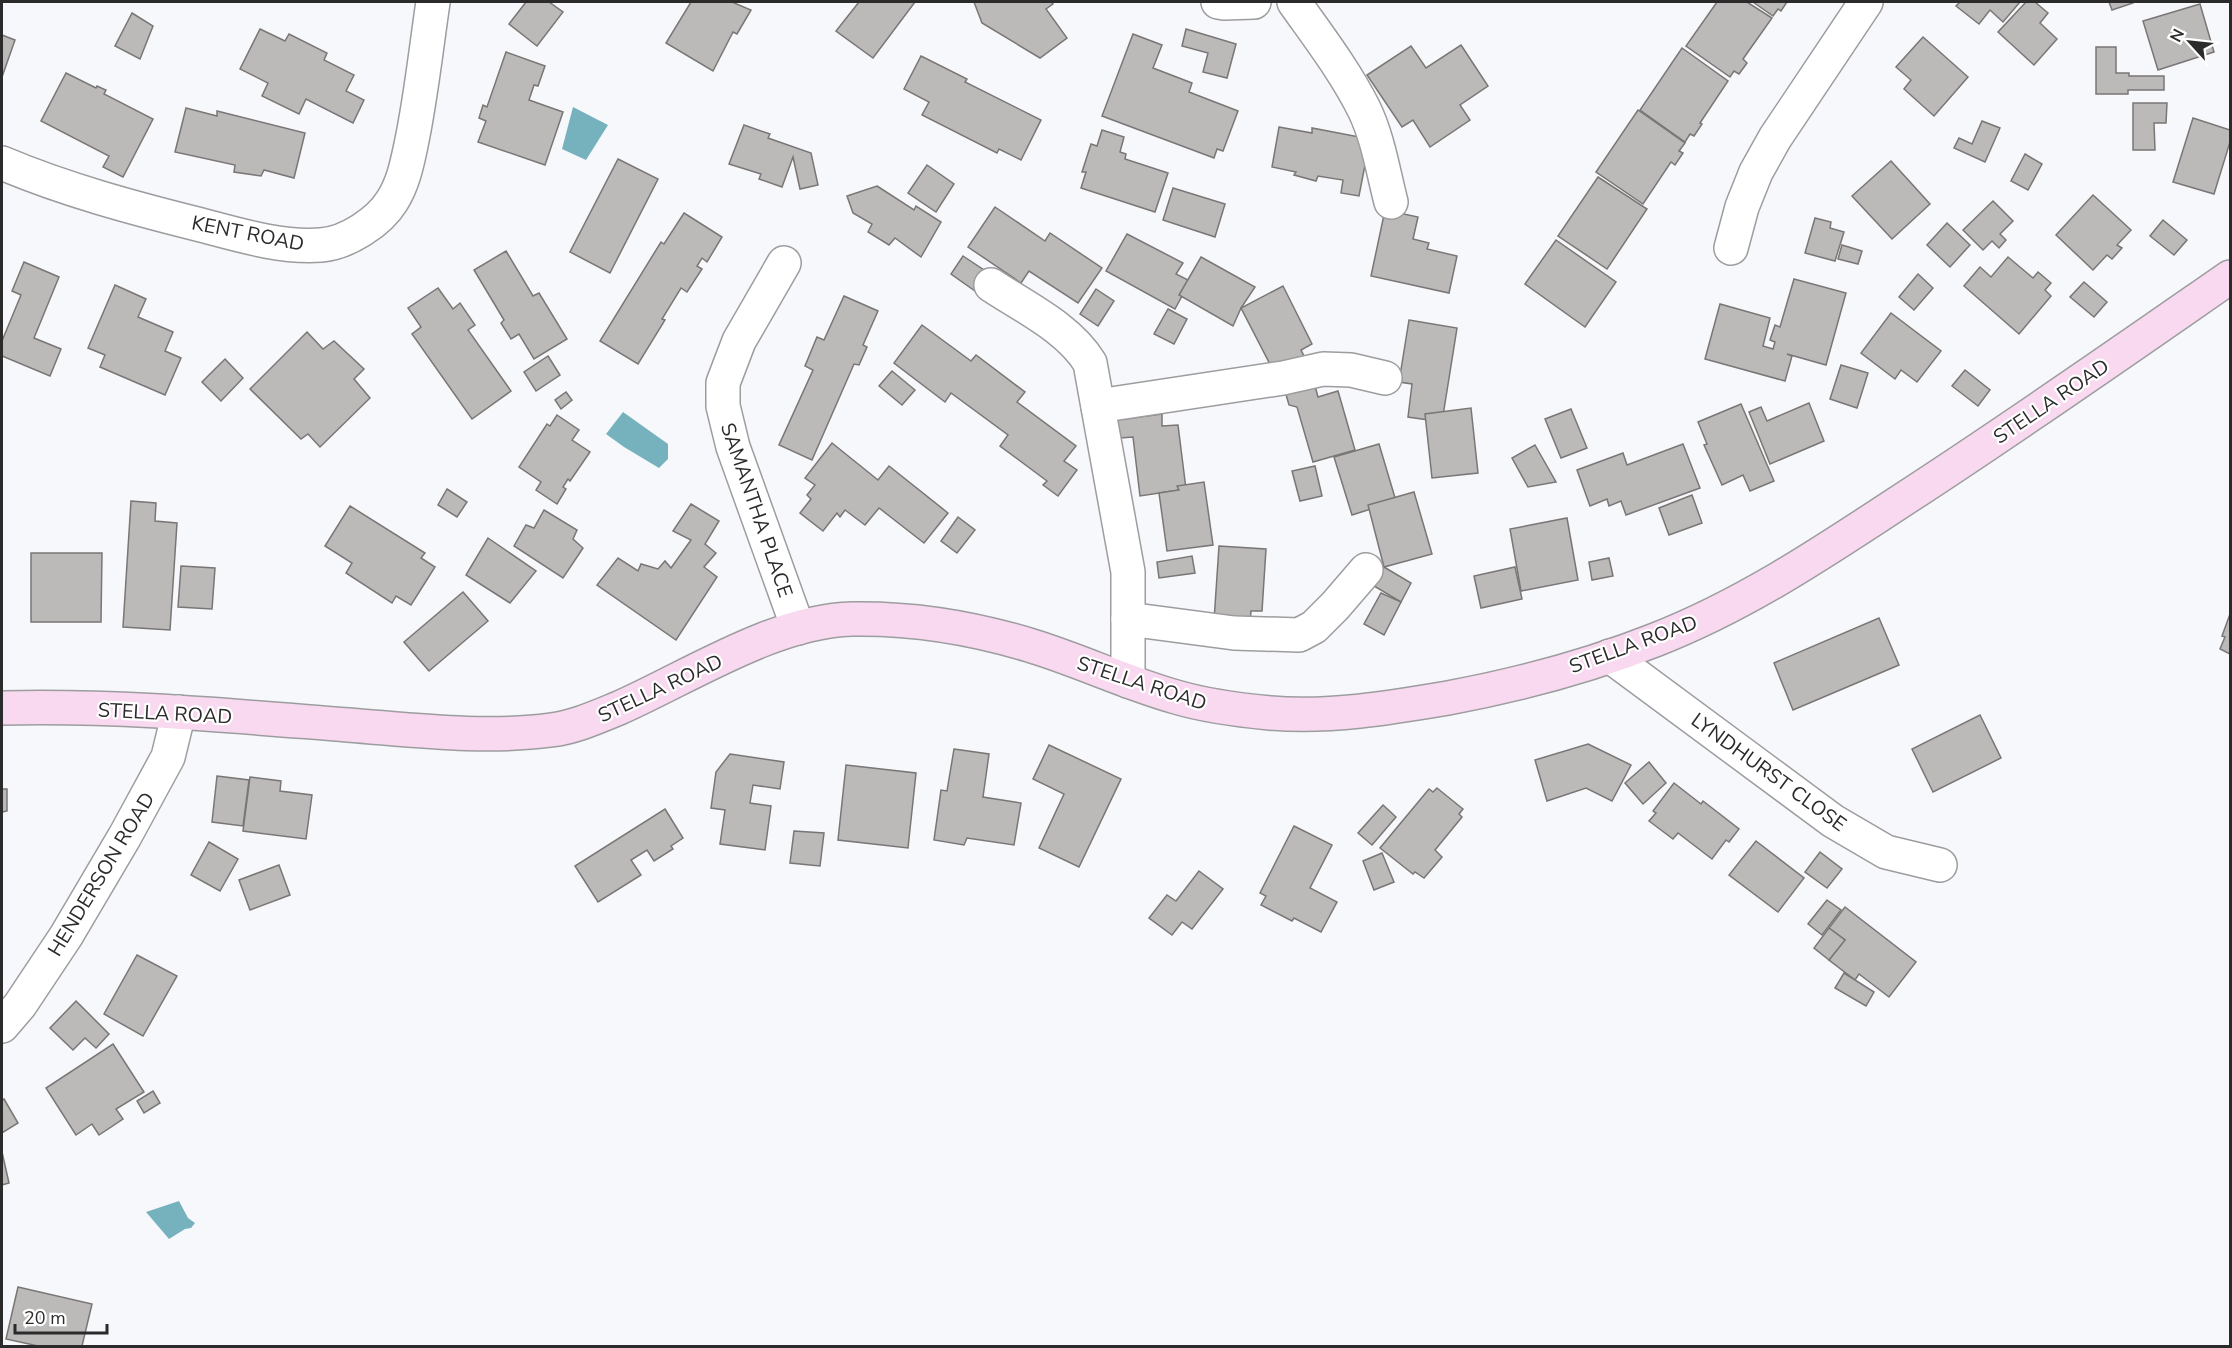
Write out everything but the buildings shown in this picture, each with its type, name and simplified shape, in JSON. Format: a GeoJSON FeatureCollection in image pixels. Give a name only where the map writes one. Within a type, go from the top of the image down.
{"type":"FeatureCollection","features":[{"type":"Feature","properties":{"kind":"main road","name":"STELLA ROAD"},"geometry":{"type":"LineString","coordinates":[[2,708],[179,712],[470,733],[556,729],[590,720],[663,688],[735,652],[798,628],[853,619],[925,624],[982,633],[1029,645],[1178,698],[1219,707],[1297,715],[1334,713],[1397,707],[1491,690],[1610,656],[1658,639],[1715,614],[1822,554],[2036,412],[2230,277]]}},
{"type":"Feature","properties":{"kind":"street","name":"KENT ROAD"},"geometry":{"type":"LineString","coordinates":[[2,163],[42,180],[235,234],[294,245],[323,245],[346,238],[364,228],[381,213],[392,202],[400,186],[416,123],[433,2]]}},
{"type":"Feature","properties":{"kind":"street"},"geometry":{"type":"LineString","coordinates":[[1218,2],[1254,2]]}},
{"type":"Feature","properties":{"kind":"street"},"geometry":{"type":"LineString","coordinates":[[1294,2],[1345,77],[1364,110],[1376,140],[1391,202]]}},
{"type":"Feature","properties":{"kind":"street"},"geometry":{"type":"LineString","coordinates":[[1731,248],[1742,207],[1756,172],[1775,138],[1866,2]]}},
{"type":"Feature","properties":{"kind":"street","name":"SAMANTHA PLACE"},"geometry":{"type":"LineString","coordinates":[[784,262],[756,308],[735,349],[723,383],[723,406],[733,447],[798,628]]}},
{"type":"Feature","properties":{"kind":"street"},"geometry":{"type":"LineString","coordinates":[[991,285],[1071,339],[1083,351],[1089,363],[1128,572],[1128,681]]}},
{"type":"Feature","properties":{"kind":"street"},"geometry":{"type":"LineString","coordinates":[[1098,406],[1283,378],[1323,369],[1351,370],[1385,378]]}},
{"type":"Feature","properties":{"kind":"street"},"geometry":{"type":"LineString","coordinates":[[1128,619],[1234,633],[1299,635],[1314,627],[1366,570]]}},
{"type":"Feature","properties":{"kind":"street","name":"LYNDHURST CLOSE"},"geometry":{"type":"LineString","coordinates":[[1610,656],[1833,821],[1887,852],[1940,865]]}},
{"type":"Feature","properties":{"kind":"street","name":"HENDERSON ROAD"},"geometry":{"type":"LineString","coordinates":[[2,1026],[20,1005],[66,936],[125,836],[168,757],[179,712]]}},
{"type":"Feature","properties":{"kind":"water"},"geometry":{"type":"Polygon","coordinates":[[[573,107],[608,125],[586,160],[562,149],[573,107]]]}},
{"type":"Feature","properties":{"kind":"water"},"geometry":{"type":"Polygon","coordinates":[[[623,412],[668,444],[668,459],[659,468],[606,434],[623,412]]]}},
{"type":"Feature","properties":{"kind":"water"},"geometry":{"type":"Polygon","coordinates":[[[179,1201],[188,1218],[195,1223],[191,1228],[169,1239],[146,1212],[179,1201]]]}}]}
